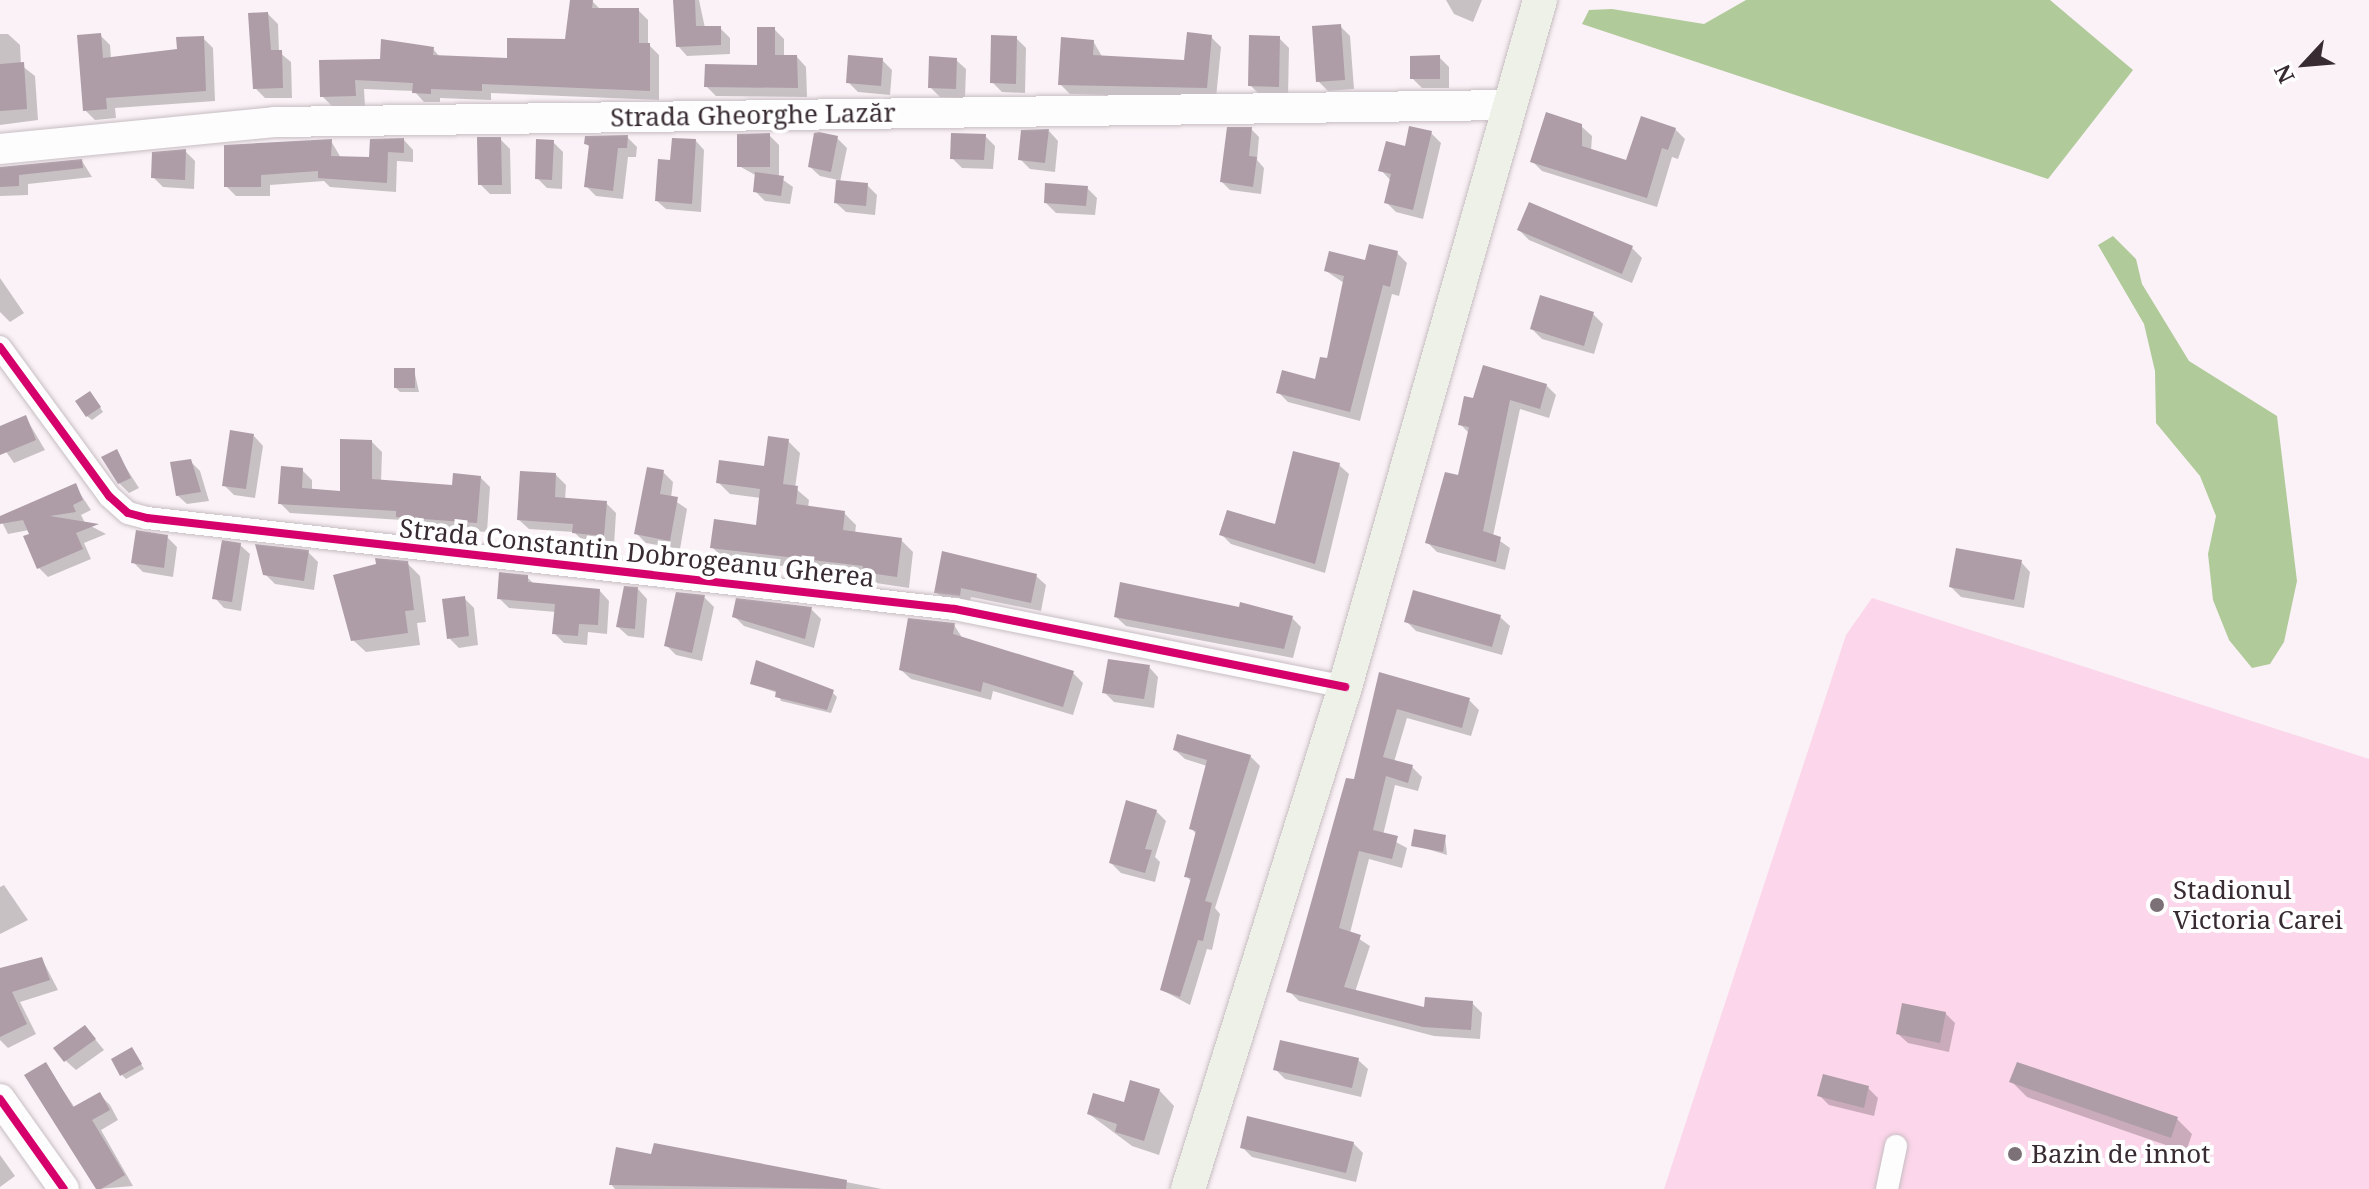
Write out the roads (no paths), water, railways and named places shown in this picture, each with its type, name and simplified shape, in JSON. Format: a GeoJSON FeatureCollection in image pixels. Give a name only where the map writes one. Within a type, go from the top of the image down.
{"type":"FeatureCollection","features":[{"type":"Feature","properties":{"kind":"main road"},"geometry":{"type":"LineString","coordinates":[[1188,1189],[1345,687],[1507,105],[1540,0]]}},
{"type":"Feature","properties":{"kind":"main road","name":"Strada Gheorghe Lazăr"},"geometry":{"type":"LineString","coordinates":[[0,149],[275,122],[1507,105]]}},
{"type":"Feature","properties":{"kind":"main road"},"geometry":{"type":"LineString","coordinates":[[0,1099],[64,1189]]}},
{"type":"Feature","properties":{"kind":"street","name":"Strada Constantin Dobrogeanu Gherea"},"geometry":{"type":"LineString","coordinates":[[0,347],[109,496],[128,513],[147,518],[955,609],[1345,687]]}},
{"type":"Feature","properties":{"kind":"street"},"geometry":{"type":"LineString","coordinates":[[1887,1189],[1896,1146]]}},
{"type":"Feature","properties":{"kind":"place","name":"Stadionul Victoria Carei"},"geometry":{"type":"Point","coordinates":[2157,905]}},
{"type":"Feature","properties":{"kind":"place","name":"Bazin de innot"},"geometry":{"type":"Point","coordinates":[2015,1154]}}]}
